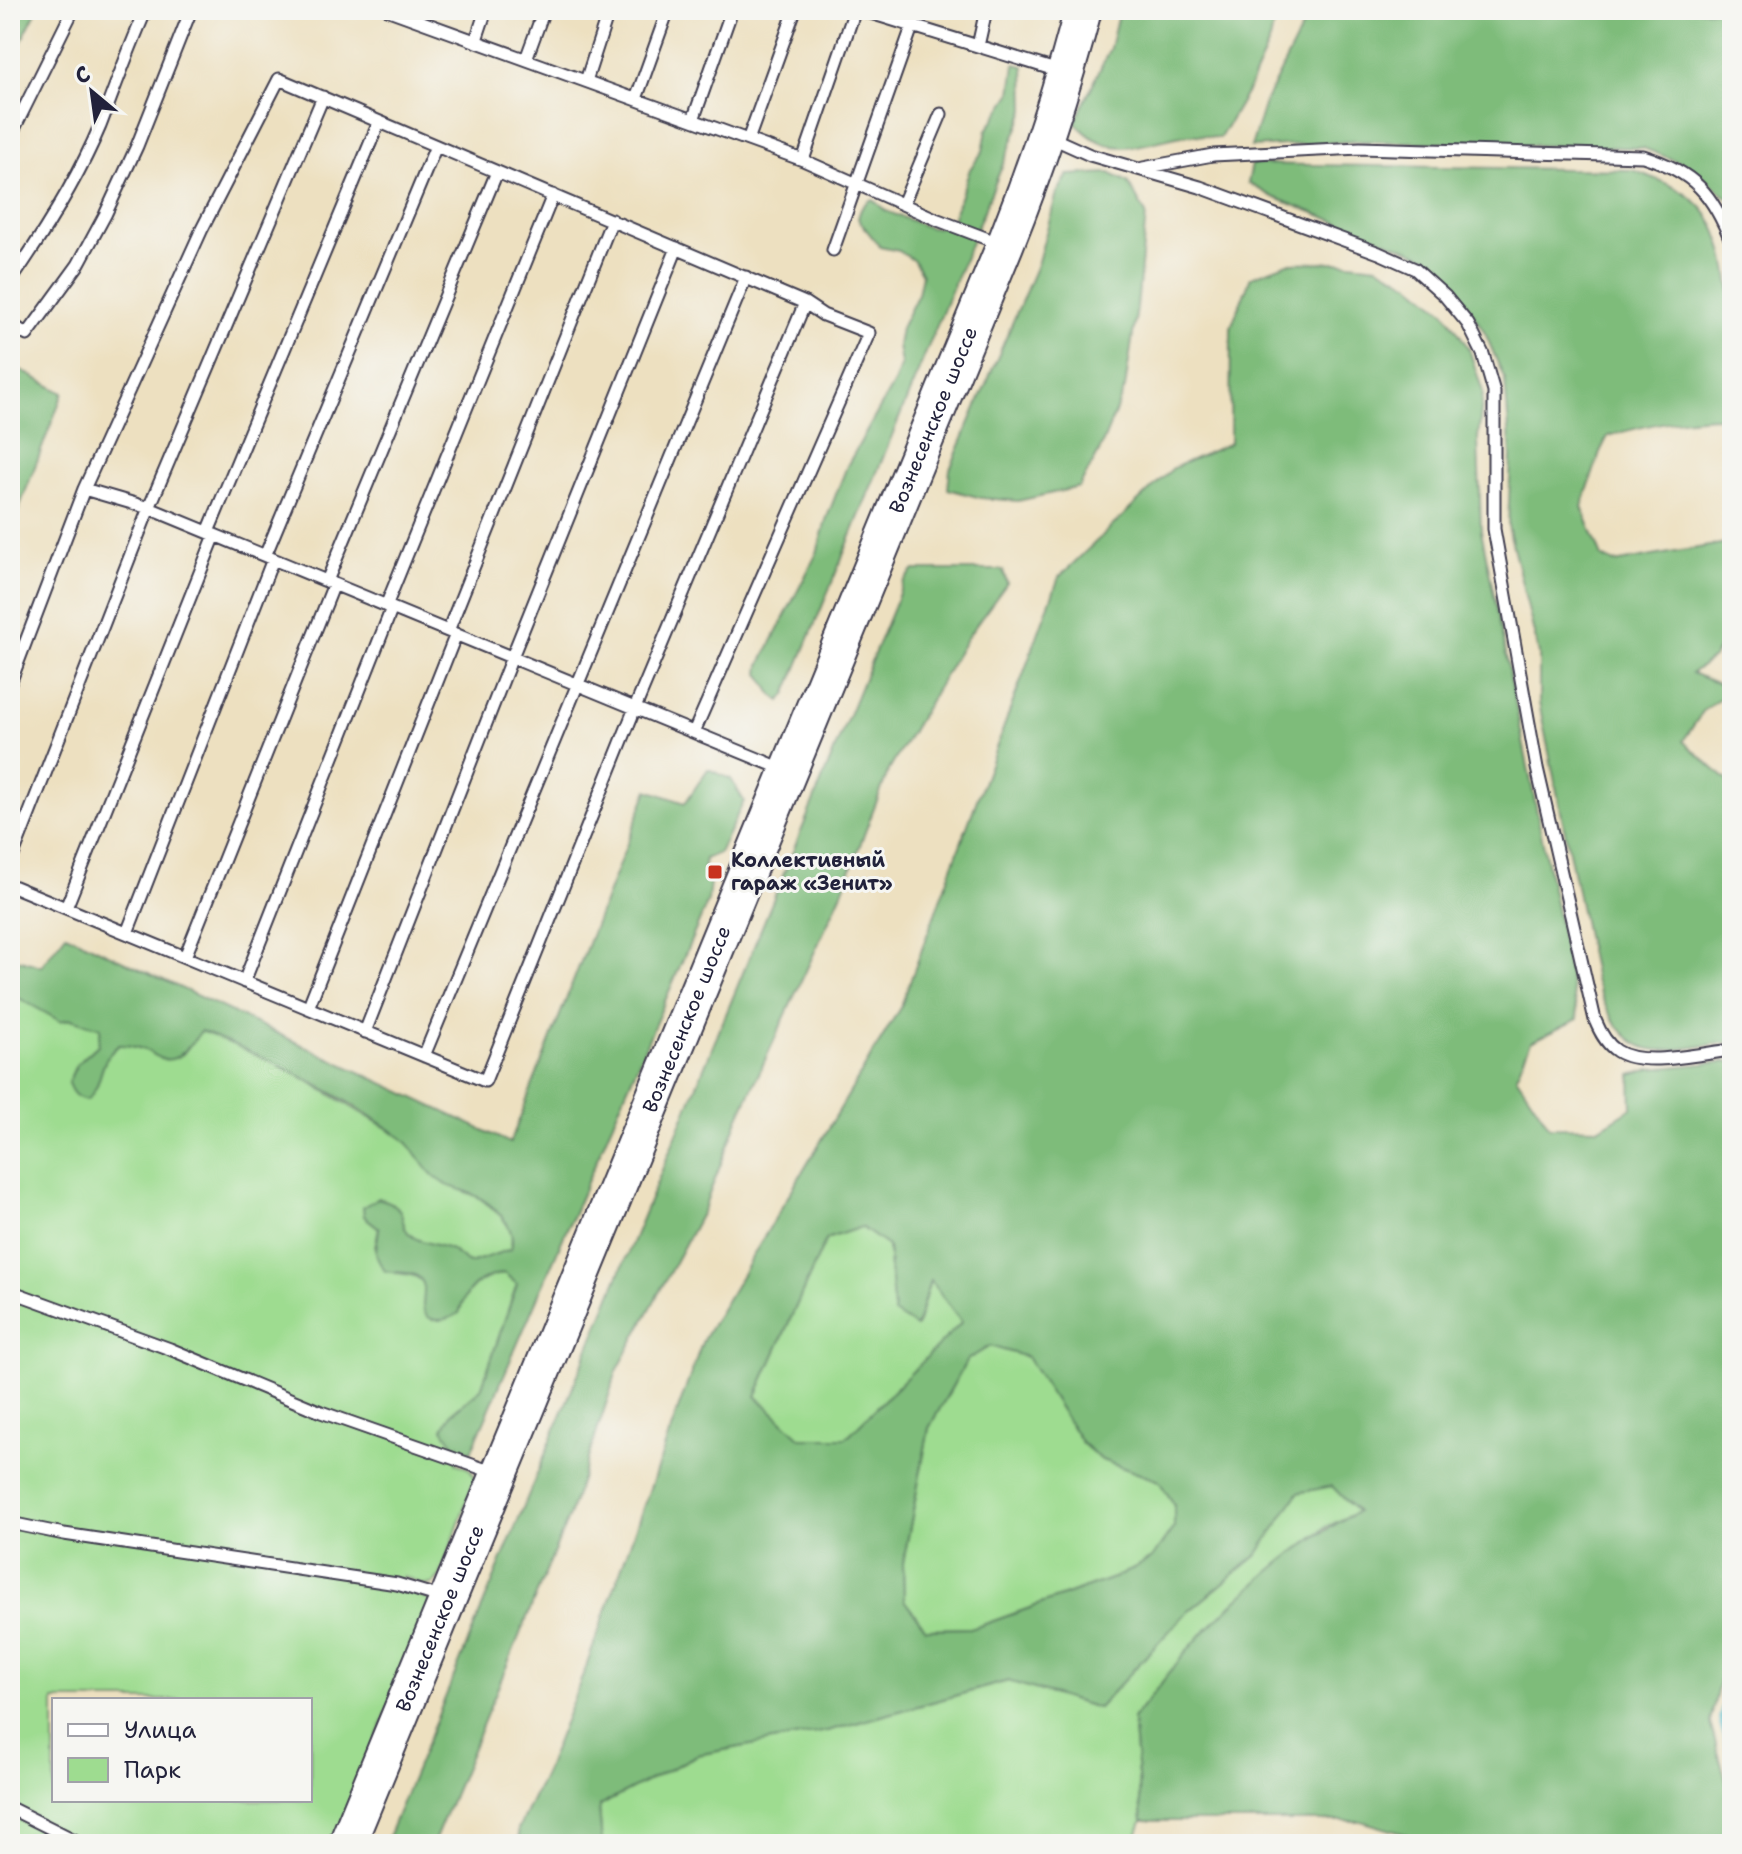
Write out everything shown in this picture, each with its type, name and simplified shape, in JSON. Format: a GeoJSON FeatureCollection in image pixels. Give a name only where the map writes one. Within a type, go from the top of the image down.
{"type":"FeatureCollection","features":[{"type":"Feature","properties":{"kind":"main road","name":"Вознесенское шоссе"},"geometry":{"type":"LineString","coordinates":[[347,1844],[1005,245],[1067,73],[1083,10]]}},
{"type":"Feature","properties":{"kind":"lane"},"geometry":{"type":"LineString","coordinates":[[10,137],[73,10]]}},
{"type":"Feature","properties":{"kind":"lane"},"geometry":{"type":"LineString","coordinates":[[10,282],[78,173],[146,10]]}},
{"type":"Feature","properties":{"kind":"lane"},"geometry":{"type":"LineString","coordinates":[[10,323],[27,335],[78,265],[137,146],[191,10]]}},
{"type":"Feature","properties":{"kind":"lane"},"geometry":{"type":"LineString","coordinates":[[389,10],[422,16],[526,59],[803,160],[938,220],[1005,245]]}},
{"type":"Feature","properties":{"kind":"lane"},"geometry":{"type":"LineString","coordinates":[[476,40],[486,10]]}},
{"type":"Feature","properties":{"kind":"lane"},"geometry":{"type":"LineString","coordinates":[[526,59],[544,10]]}},
{"type":"Feature","properties":{"kind":"lane"},"geometry":{"type":"LineString","coordinates":[[586,81],[609,10]]}},
{"type":"Feature","properties":{"kind":"lane"},"geometry":{"type":"LineString","coordinates":[[636,99],[668,10]]}},
{"type":"Feature","properties":{"kind":"lane"},"geometry":{"type":"LineString","coordinates":[[693,120],[732,10]]}},
{"type":"Feature","properties":{"kind":"lane"},"geometry":{"type":"LineString","coordinates":[[748,140],[795,10]]}},
{"type":"Feature","properties":{"kind":"lane"},"geometry":{"type":"LineString","coordinates":[[803,160],[858,10],[1067,73]]}},
{"type":"Feature","properties":{"kind":"lane"},"geometry":{"type":"LineString","coordinates":[[833,250],[918,10]]}},
{"type":"Feature","properties":{"kind":"lane"},"geometry":{"type":"LineString","coordinates":[[978,46],[986,10]]}},
{"type":"Feature","properties":{"kind":"lane"},"geometry":{"type":"LineString","coordinates":[[10,683],[84,489],[202,229],[279,79],[746,277],[805,303],[823,315],[869,333],[694,732]]}},
{"type":"Feature","properties":{"kind":"lane"},"geometry":{"type":"LineString","coordinates":[[10,863],[149,508],[323,97]]}},
{"type":"Feature","properties":{"kind":"lane"},"geometry":{"type":"LineString","coordinates":[[903,204],[941,114]]}},
{"type":"Feature","properties":{"kind":"lane"},"geometry":{"type":"LineString","coordinates":[[66,908],[211,534],[379,122]]}},
{"type":"Feature","properties":{"kind":"lane"},"geometry":{"type":"LineString","coordinates":[[1045,136],[1090,155],[1214,192],[1415,269],[1445,296],[1468,324],[1483,354],[1494,392],[1494,529],[1537,768],[1595,1020],[1603,1037],[1617,1051],[1634,1057],[1654,1059],[1732,1050]]}},
{"type":"Feature","properties":{"kind":"lane"},"geometry":{"type":"LineString","coordinates":[[127,933],[269,557],[436,146]]}},
{"type":"Feature","properties":{"kind":"lane"},"geometry":{"type":"LineString","coordinates":[[1138,169],[1213,155],[1360,148],[1643,156],[1672,165],[1698,184],[1719,211],[1732,243]]}},
{"type":"Feature","properties":{"kind":"lane"},"geometry":{"type":"LineString","coordinates":[[185,957],[330,582],[497,172]]}},
{"type":"Feature","properties":{"kind":"lane"},"geometry":{"type":"LineString","coordinates":[[244,982],[553,195]]}},
{"type":"Feature","properties":{"kind":"lane"},"geometry":{"type":"LineString","coordinates":[[308,1008],[612,220]]}},
{"type":"Feature","properties":{"kind":"lane"},"geometry":{"type":"LineString","coordinates":[[365,1032],[677,248]]}},
{"type":"Feature","properties":{"kind":"lane"},"geometry":{"type":"LineString","coordinates":[[424,1056],[746,277]]}},
{"type":"Feature","properties":{"kind":"lane"},"geometry":{"type":"LineString","coordinates":[[10,885],[485,1081],[635,708],[805,303]]}},
{"type":"Feature","properties":{"kind":"lane"},"geometry":{"type":"LineString","coordinates":[[84,489],[149,508],[789,772]]}},
{"type":"Feature","properties":{"kind":"lane"},"geometry":{"type":"LineString","coordinates":[[10,1291],[170,1349],[321,1412],[500,1474]]}},
{"type":"Feature","properties":{"kind":"lane"},"geometry":{"type":"LineString","coordinates":[[10,1523],[64,1534],[397,1584],[448,1599]]}},
{"type":"Feature","properties":{"kind":"lane"},"geometry":{"type":"LineString","coordinates":[[10,1808],[82,1844]]}},
{"type":"Feature","properties":{"kind":"green space"},"geometry":{"type":"Polygon","coordinates":[[[10,10],[37,10],[10,64],[10,10]]]}},
{"type":"Feature","properties":{"kind":"green space"},"geometry":{"type":"Polygon","coordinates":[[[1119,10],[1276,10],[1270,41],[1248,90],[1220,138],[1188,135],[1142,145],[1115,146],[1102,143],[1075,122],[1110,48],[1119,10]]]}},
{"type":"Feature","properties":{"kind":"green space"},"geometry":{"type":"Polygon","coordinates":[[[1311,10],[1732,10],[1732,197],[1728,198],[1690,166],[1643,148],[1360,141],[1251,147],[1265,102],[1311,10]]]}},
{"type":"Feature","properties":{"kind":"green space"},"geometry":{"type":"Polygon","coordinates":[[[1015,64],[1024,66],[1025,110],[786,695],[780,701],[773,696],[759,674],[760,665],[817,553],[847,466],[895,381],[901,364],[898,346],[901,328],[918,294],[922,275],[914,261],[899,251],[880,247],[858,219],[860,212],[872,199],[886,211],[930,228],[950,226],[970,169],[983,151],[987,130],[1011,94],[1015,64]]]}},
{"type":"Feature","properties":{"kind":"green space"},"geometry":{"type":"Polygon","coordinates":[[[1252,164],[1633,170],[1683,193],[1698,204],[1712,222],[1722,246],[1732,304],[1732,417],[1669,422],[1608,436],[1582,507],[1602,557],[1614,563],[1726,543],[1730,629],[1714,657],[1692,673],[1732,690],[1704,710],[1683,741],[1728,781],[1732,779],[1732,1042],[1676,1049],[1646,1048],[1625,1035],[1617,1025],[1595,980],[1539,703],[1539,654],[1508,526],[1511,456],[1505,380],[1485,333],[1455,284],[1428,257],[1273,197],[1248,183],[1252,164]]]}},
{"type":"Feature","properties":{"kind":"green space"},"geometry":{"type":"Polygon","coordinates":[[[1109,173],[1128,182],[1146,214],[1125,388],[1099,452],[1079,487],[1018,501],[981,498],[948,489],[950,469],[1037,265],[1057,193],[1068,175],[1109,173]]]}},
{"type":"Feature","properties":{"kind":"green space"},"geometry":{"type":"Polygon","coordinates":[[[1340,262],[1378,266],[1412,285],[1445,312],[1469,349],[1483,392],[1478,439],[1481,530],[1578,1019],[1531,1042],[1516,1076],[1550,1127],[1600,1128],[1632,1108],[1631,1075],[1651,1069],[1732,1061],[1732,1624],[1710,1723],[1732,1802],[1732,1844],[1438,1844],[1361,1821],[1142,1821],[1133,1719],[1194,1643],[1238,1599],[1295,1551],[1357,1512],[1332,1486],[1298,1493],[1257,1555],[1183,1616],[1098,1708],[1008,1681],[827,1731],[697,1755],[599,1806],[602,1844],[520,1844],[518,1829],[544,1774],[586,1667],[703,1340],[901,1006],[1059,577],[1173,468],[1230,443],[1231,327],[1251,277],[1288,263],[1340,262]],[[861,1227],[826,1239],[756,1396],[801,1438],[846,1438],[962,1322],[930,1281],[916,1327],[894,1313],[888,1246],[861,1227]],[[990,1346],[967,1360],[929,1428],[903,1563],[904,1600],[926,1629],[974,1628],[1119,1576],[1152,1558],[1174,1527],[1174,1504],[1159,1481],[1102,1460],[1082,1443],[1027,1357],[990,1346]]]}},
{"type":"Feature","properties":{"kind":"green space"},"geometry":{"type":"Polygon","coordinates":[[[17,368],[63,393],[10,532],[10,382],[17,368]]]}},
{"type":"Feature","properties":{"kind":"green space"},"geometry":{"type":"Polygon","coordinates":[[[914,570],[1003,570],[1007,583],[966,639],[888,772],[842,892],[739,1117],[703,1210],[617,1371],[569,1516],[433,1844],[385,1844],[904,581],[914,570]]]}},
{"type":"Feature","properties":{"kind":"green space"},"geometry":{"type":"Polygon","coordinates":[[[708,769],[731,779],[744,801],[719,853],[705,859],[703,870],[710,882],[708,901],[471,1452],[454,1445],[443,1429],[451,1414],[481,1389],[517,1284],[504,1273],[487,1278],[469,1291],[459,1313],[443,1320],[428,1317],[423,1306],[424,1286],[420,1279],[410,1273],[385,1271],[381,1265],[376,1250],[379,1228],[364,1216],[363,1207],[378,1198],[389,1202],[400,1211],[405,1227],[413,1237],[449,1249],[470,1263],[511,1249],[511,1232],[495,1209],[472,1194],[437,1179],[402,1138],[354,1106],[279,1065],[201,1031],[188,1048],[169,1060],[133,1046],[119,1045],[107,1058],[93,1093],[87,1100],[80,1098],[68,1083],[76,1065],[98,1045],[101,1028],[71,1019],[60,1021],[10,993],[10,957],[41,966],[66,934],[510,1143],[648,790],[685,803],[708,769]]]}},
{"type":"Feature","properties":{"kind":"green space"},"geometry":{"type":"Polygon","coordinates":[[[10,993],[60,1020],[71,1019],[101,1027],[98,1045],[76,1065],[68,1083],[97,1085],[105,1058],[119,1045],[175,1058],[183,1054],[201,1030],[280,1064],[398,1135],[412,1146],[443,1183],[479,1197],[502,1217],[512,1232],[511,1249],[470,1263],[449,1249],[413,1237],[404,1227],[396,1206],[389,1202],[378,1198],[364,1216],[379,1228],[375,1246],[394,1273],[410,1275],[423,1284],[424,1304],[433,1320],[459,1313],[469,1291],[487,1278],[504,1273],[517,1284],[481,1389],[451,1413],[454,1445],[462,1448],[456,1463],[470,1469],[475,1477],[440,1577],[433,1584],[424,1585],[403,1576],[398,1588],[432,1601],[333,1844],[10,1844],[10,993]]]}},
{"type":"Feature","properties":{"kind":"green space"},"geometry":{"type":"Polygon","coordinates":[[[861,1227],[888,1246],[894,1312],[917,1326],[930,1280],[963,1322],[846,1438],[800,1438],[756,1396],[826,1239],[861,1227]]]}},
{"type":"Feature","properties":{"kind":"green space"},"geometry":{"type":"Polygon","coordinates":[[[990,1346],[1027,1357],[1082,1443],[1102,1460],[1159,1481],[1174,1504],[1174,1527],[1152,1558],[1119,1576],[974,1628],[925,1629],[904,1600],[903,1563],[929,1428],[967,1360],[990,1346]]]}},
{"type":"Feature","properties":{"kind":"green space"},"geometry":{"type":"Polygon","coordinates":[[[1332,1486],[1357,1512],[1326,1527],[1281,1562],[1201,1635],[1133,1719],[1142,1821],[1134,1844],[602,1844],[599,1806],[697,1755],[827,1731],[1009,1681],[1098,1708],[1183,1616],[1257,1555],[1298,1492],[1332,1486]]]}},
{"type":"Feature","properties":{"kind":"waterway"},"geometry":{"type":"LineString","coordinates":[[1732,1672],[1721,1719],[1732,1762]]}},
{"type":"Feature","properties":{"kind":"place","name":"Коллективный гараж «Зенит»"},"geometry":{"type":"Point","coordinates":[715,872]}}]}
